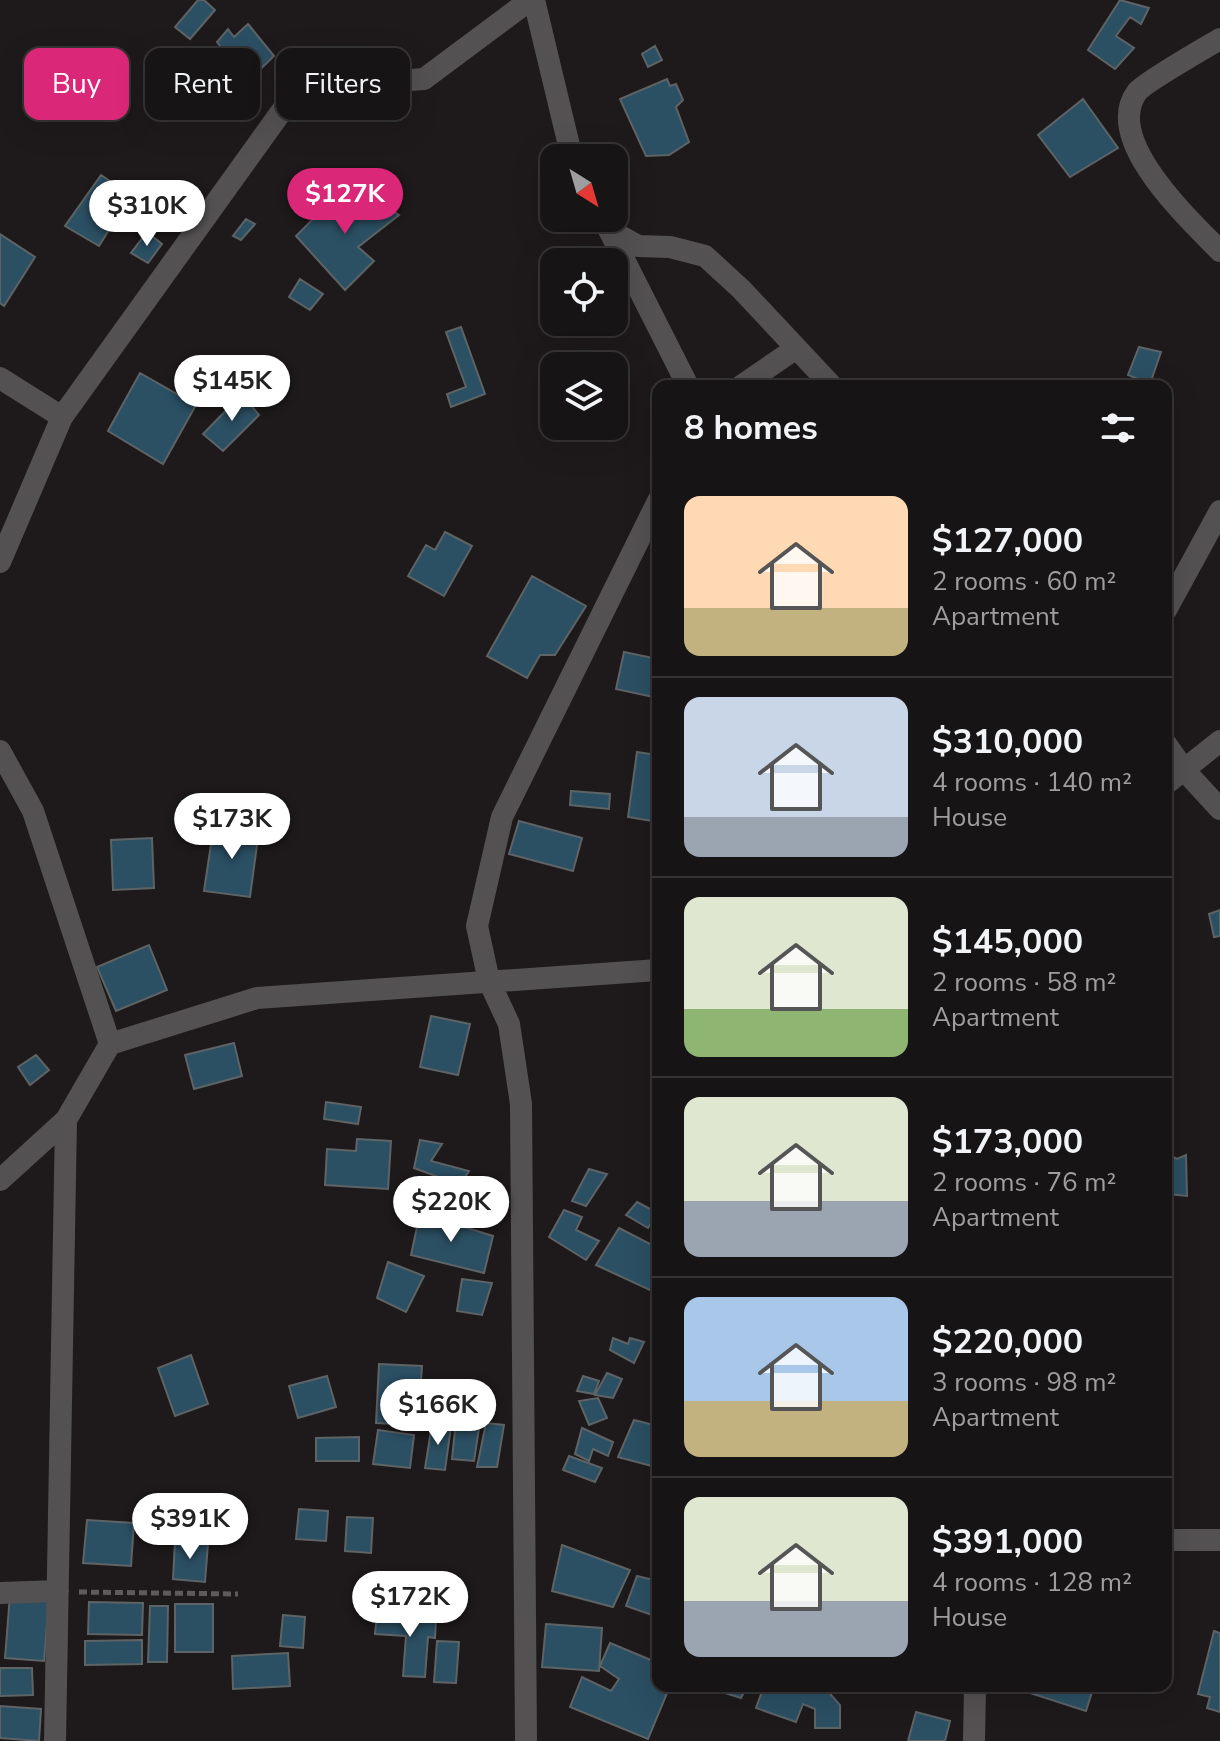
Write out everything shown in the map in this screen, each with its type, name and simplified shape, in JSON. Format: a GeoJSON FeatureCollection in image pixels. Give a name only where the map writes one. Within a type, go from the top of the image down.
{"type":"FeatureCollection","features":[{"type":"Feature","properties":{"kind":"street"},"geometry":{"type":"LineString","coordinates":[[0,562],[62,417],[289,101],[326,86],[424,79],[532,0],[568,144]]}},
{"type":"Feature","properties":{"kind":"street"},"geometry":{"type":"LineString","coordinates":[[1220,39],[1137,91],[1129,113],[1134,142],[1159,187],[1220,251]]}},
{"type":"Feature","properties":{"kind":"street"},"geometry":{"type":"LineString","coordinates":[[609,232],[685,380]]}},
{"type":"Feature","properties":{"kind":"street"},"geometry":{"type":"LineString","coordinates":[[617,232],[638,246],[670,247],[705,256],[741,289],[826,380]]}},
{"type":"Feature","properties":{"kind":"street"},"geometry":{"type":"LineString","coordinates":[[750,380],[795,349]]}},
{"type":"Feature","properties":{"kind":"street"},"geometry":{"type":"LineString","coordinates":[[0,378],[62,417]]}},
{"type":"Feature","properties":{"kind":"street"},"geometry":{"type":"LineString","coordinates":[[1172,599],[1220,511]]}},
{"type":"Feature","properties":{"kind":"street"},"geometry":{"type":"LineString","coordinates":[[526,1741],[521,1104],[509,1024],[489,981],[477,926],[502,817],[652,513]]}},
{"type":"Feature","properties":{"kind":"street"},"geometry":{"type":"LineString","coordinates":[[1172,780],[1220,741]]}},
{"type":"Feature","properties":{"kind":"street"},"geometry":{"type":"LineString","coordinates":[[0,751],[33,811],[110,1044]]}},
{"type":"Feature","properties":{"kind":"street"},"geometry":{"type":"LineString","coordinates":[[1172,753],[1220,809]]}},
{"type":"Feature","properties":{"kind":"street"},"geometry":{"type":"LineString","coordinates":[[0,1180],[66,1120],[110,1044],[257,998],[652,970]]}},
{"type":"Feature","properties":{"kind":"street"},"geometry":{"type":"LineString","coordinates":[[55,1741],[66,1120]]}},
{"type":"Feature","properties":{"kind":"street"},"geometry":{"type":"LineString","coordinates":[[1172,1540],[1220,1540]]}},
{"type":"Feature","properties":{"kind":"street"},"geometry":{"type":"LineString","coordinates":[[0,1593],[58,1591]]}},
{"type":"Feature","properties":{"kind":"street"},"geometry":{"type":"LineString","coordinates":[[974,1741],[975,1692]]}},
{"type":"Feature","properties":{"kind":"path"},"geometry":{"type":"LineString","coordinates":[[58,1591],[238,1594]]}},
{"type":"Feature","properties":{"kind":"building"},"geometry":{"type":"Polygon","coordinates":[[[198,0],[204,0],[215,10],[190,39],[175,27],[198,0]]]}},
{"type":"Feature","properties":{"kind":"building"},"geometry":{"type":"Polygon","coordinates":[[[1120,0],[1149,8],[1141,24],[1130,17],[1116,36],[1134,48],[1115,69],[1088,50],[1120,0]]]}},
{"type":"Feature","properties":{"kind":"building"},"geometry":{"type":"Polygon","coordinates":[[[248,24],[274,56],[260,70],[260,48],[218,48],[217,42],[228,29],[234,37],[248,24]]]}},
{"type":"Feature","properties":{"kind":"building"},"geometry":{"type":"Polygon","coordinates":[[[655,46],[662,60],[648,67],[642,54],[655,46]]]}},
{"type":"Feature","properties":{"kind":"building"},"geometry":{"type":"Polygon","coordinates":[[[667,79],[670,86],[676,84],[683,100],[676,107],[689,142],[669,155],[646,156],[620,99],[667,79]]]}},
{"type":"Feature","properties":{"kind":"building"},"geometry":{"type":"Polygon","coordinates":[[[1083,99],[1118,148],[1070,177],[1038,135],[1083,99]]]}},
{"type":"Feature","properties":{"kind":"building"},"geometry":{"type":"Polygon","coordinates":[[[101,175],[131,195],[99,246],[65,226],[101,175]]]}},
{"type":"Feature","properties":{"kind":"building"},"geometry":{"type":"Polygon","coordinates":[[[339,193],[350,208],[365,193],[399,215],[358,247],[374,261],[345,290],[296,236],[339,193]]]}},
{"type":"Feature","properties":{"kind":"building"},"geometry":{"type":"Polygon","coordinates":[[[246,219],[255,224],[241,240],[233,236],[246,219]]]}},
{"type":"Feature","properties":{"kind":"building"},"geometry":{"type":"Polygon","coordinates":[[[147,232],[162,244],[148,263],[131,253],[147,232]]]}},
{"type":"Feature","properties":{"kind":"building"},"geometry":{"type":"Polygon","coordinates":[[[0,234],[35,257],[4,306],[0,303],[0,234]]]}},
{"type":"Feature","properties":{"kind":"building"},"geometry":{"type":"Polygon","coordinates":[[[300,279],[323,294],[310,310],[289,297],[300,279]]]}},
{"type":"Feature","properties":{"kind":"building"},"geometry":{"type":"Polygon","coordinates":[[[461,327],[485,394],[451,407],[447,394],[466,387],[446,332],[461,327]]]}},
{"type":"Feature","properties":{"kind":"building"},"geometry":{"type":"Polygon","coordinates":[[[1139,347],[1161,352],[1151,380],[1128,375],[1139,347]]]}},
{"type":"Feature","properties":{"kind":"building"},"geometry":{"type":"Polygon","coordinates":[[[140,373],[196,405],[163,464],[108,431],[140,373]]]}},
{"type":"Feature","properties":{"kind":"building"},"geometry":{"type":"Polygon","coordinates":[[[242,394],[259,415],[223,451],[203,434],[242,394]]]}},
{"type":"Feature","properties":{"kind":"building"},"geometry":{"type":"Polygon","coordinates":[[[445,532],[472,546],[444,596],[408,576],[426,545],[435,550],[445,532]]]}},
{"type":"Feature","properties":{"kind":"building"},"geometry":{"type":"Polygon","coordinates":[[[532,576],[586,606],[555,655],[540,655],[527,678],[487,656],[532,576]]]}},
{"type":"Feature","properties":{"kind":"building"},"geometry":{"type":"Polygon","coordinates":[[[624,652],[652,658],[652,697],[616,689],[624,652]]]}},
{"type":"Feature","properties":{"kind":"building"},"geometry":{"type":"Polygon","coordinates":[[[637,752],[652,754],[652,821],[628,817],[637,752]]]}},
{"type":"Feature","properties":{"kind":"building"},"geometry":{"type":"Polygon","coordinates":[[[571,791],[610,794],[609,809],[570,805],[571,791]]]}},
{"type":"Feature","properties":{"kind":"building"},"geometry":{"type":"Polygon","coordinates":[[[519,821],[582,838],[573,871],[509,854],[519,821]]]}},
{"type":"Feature","properties":{"kind":"building"},"geometry":{"type":"Polygon","coordinates":[[[214,824],[259,830],[250,897],[204,891],[214,824]]]}},
{"type":"Feature","properties":{"kind":"building"},"geometry":{"type":"Polygon","coordinates":[[[152,838],[154,888],[113,890],[111,840],[152,838]]]}},
{"type":"Feature","properties":{"kind":"building"},"geometry":{"type":"Polygon","coordinates":[[[1220,910],[1220,936],[1214,937],[1209,914],[1220,910]]]}},
{"type":"Feature","properties":{"kind":"building"},"geometry":{"type":"Polygon","coordinates":[[[149,945],[167,990],[116,1011],[97,967],[149,945]]]}},
{"type":"Feature","properties":{"kind":"building"},"geometry":{"type":"Polygon","coordinates":[[[431,1016],[470,1024],[458,1075],[420,1067],[431,1016]]]}},
{"type":"Feature","properties":{"kind":"building"},"geometry":{"type":"Polygon","coordinates":[[[234,1043],[242,1076],[194,1089],[185,1055],[234,1043]]]}},
{"type":"Feature","properties":{"kind":"building"},"geometry":{"type":"Polygon","coordinates":[[[36,1055],[49,1070],[30,1085],[18,1067],[36,1055]]]}},
{"type":"Feature","properties":{"kind":"building"},"geometry":{"type":"Polygon","coordinates":[[[326,1102],[361,1107],[358,1124],[324,1119],[326,1102]]]}},
{"type":"Feature","properties":{"kind":"building"},"geometry":{"type":"Polygon","coordinates":[[[357,1139],[391,1141],[388,1189],[325,1185],[327,1149],[356,1151],[357,1139]]]}},
{"type":"Feature","properties":{"kind":"building"},"geometry":{"type":"Polygon","coordinates":[[[420,1140],[442,1144],[431,1161],[469,1171],[460,1185],[414,1168],[420,1140]]]}},
{"type":"Feature","properties":{"kind":"building"},"geometry":{"type":"Polygon","coordinates":[[[1186,1155],[1187,1196],[1172,1194],[1172,1156],[1177,1159],[1186,1155]]]}},
{"type":"Feature","properties":{"kind":"building"},"geometry":{"type":"Polygon","coordinates":[[[589,1169],[607,1174],[586,1206],[572,1201],[589,1169]]]}},
{"type":"Feature","properties":{"kind":"building"},"geometry":{"type":"Polygon","coordinates":[[[637,1202],[652,1210],[652,1222],[648,1228],[626,1215],[637,1202]]]}},
{"type":"Feature","properties":{"kind":"building"},"geometry":{"type":"Polygon","coordinates":[[[564,1210],[582,1217],[576,1230],[599,1241],[586,1260],[549,1237],[564,1210]]]}},
{"type":"Feature","properties":{"kind":"building"},"geometry":{"type":"Polygon","coordinates":[[[420,1213],[493,1236],[484,1273],[411,1255],[420,1213]]]}},
{"type":"Feature","properties":{"kind":"building"},"geometry":{"type":"Polygon","coordinates":[[[619,1228],[652,1245],[652,1291],[596,1265],[619,1228]]]}},
{"type":"Feature","properties":{"kind":"building"},"geometry":{"type":"Polygon","coordinates":[[[388,1262],[424,1276],[406,1312],[377,1298],[388,1262]]]}},
{"type":"Feature","properties":{"kind":"building"},"geometry":{"type":"Polygon","coordinates":[[[462,1279],[492,1283],[482,1315],[457,1311],[462,1279]]]}},
{"type":"Feature","properties":{"kind":"building"},"geometry":{"type":"Polygon","coordinates":[[[613,1338],[628,1344],[630,1338],[644,1342],[634,1363],[610,1350],[613,1338]]]}},
{"type":"Feature","properties":{"kind":"building"},"geometry":{"type":"Polygon","coordinates":[[[191,1355],[208,1404],[175,1416],[158,1368],[191,1355]]]}},
{"type":"Feature","properties":{"kind":"building"},"geometry":{"type":"Polygon","coordinates":[[[379,1364],[422,1366],[418,1425],[376,1423],[379,1364]]]}},
{"type":"Feature","properties":{"kind":"building"},"geometry":{"type":"Polygon","coordinates":[[[607,1373],[622,1379],[613,1398],[595,1395],[607,1373]]]}},
{"type":"Feature","properties":{"kind":"building"},"geometry":{"type":"Polygon","coordinates":[[[327,1376],[336,1407],[298,1418],[289,1386],[327,1376]]]}},
{"type":"Feature","properties":{"kind":"building"},"geometry":{"type":"Polygon","coordinates":[[[583,1376],[599,1381],[594,1394],[577,1391],[583,1376]]]}},
{"type":"Feature","properties":{"kind":"building"},"geometry":{"type":"Polygon","coordinates":[[[598,1398],[607,1418],[589,1425],[579,1401],[598,1398]]]}},
{"type":"Feature","properties":{"kind":"building"},"geometry":{"type":"Polygon","coordinates":[[[456,1420],[480,1422],[474,1461],[452,1459],[456,1420]]]}},
{"type":"Feature","properties":{"kind":"building"},"geometry":{"type":"Polygon","coordinates":[[[634,1420],[652,1424],[652,1466],[618,1457],[634,1420]]]}},
{"type":"Feature","properties":{"kind":"building"},"geometry":{"type":"Polygon","coordinates":[[[486,1423],[504,1425],[497,1467],[477,1467],[486,1423]]]}},
{"type":"Feature","properties":{"kind":"building"},"geometry":{"type":"Polygon","coordinates":[[[432,1424],[451,1427],[445,1470],[425,1468],[432,1424]]]}},
{"type":"Feature","properties":{"kind":"building"},"geometry":{"type":"Polygon","coordinates":[[[582,1428],[613,1442],[608,1456],[593,1449],[589,1461],[575,1454],[582,1428]]]}},
{"type":"Feature","properties":{"kind":"building"},"geometry":{"type":"Polygon","coordinates":[[[378,1430],[414,1435],[410,1468],[373,1464],[378,1430]]]}},
{"type":"Feature","properties":{"kind":"building"},"geometry":{"type":"Polygon","coordinates":[[[359,1437],[359,1461],[316,1461],[316,1438],[359,1437]]]}},
{"type":"Feature","properties":{"kind":"building"},"geometry":{"type":"Polygon","coordinates":[[[569,1456],[602,1468],[595,1482],[563,1470],[569,1456]]]}},
{"type":"Feature","properties":{"kind":"building"},"geometry":{"type":"Polygon","coordinates":[[[299,1509],[328,1511],[326,1541],[296,1539],[299,1509]]]}},
{"type":"Feature","properties":{"kind":"building"},"geometry":{"type":"Polygon","coordinates":[[[347,1517],[373,1518],[371,1553],[345,1551],[347,1517]]]}},
{"type":"Feature","properties":{"kind":"building"},"geometry":{"type":"Polygon","coordinates":[[[87,1520],[134,1523],[131,1566],[83,1563],[87,1520]]]}},
{"type":"Feature","properties":{"kind":"building"},"geometry":{"type":"Polygon","coordinates":[[[175,1541],[208,1544],[205,1582],[173,1579],[175,1541]]]}},
{"type":"Feature","properties":{"kind":"building"},"geometry":{"type":"Polygon","coordinates":[[[562,1545],[630,1570],[613,1607],[552,1591],[562,1545]]]}},
{"type":"Feature","properties":{"kind":"building"},"geometry":{"type":"Polygon","coordinates":[[[637,1576],[652,1580],[652,1615],[626,1606],[637,1576]]]}},
{"type":"Feature","properties":{"kind":"building"},"geometry":{"type":"Polygon","coordinates":[[[10,1595],[49,1598],[44,1661],[5,1658],[10,1595]]]}},
{"type":"Feature","properties":{"kind":"building"},"geometry":{"type":"Polygon","coordinates":[[[89,1602],[143,1603],[142,1635],[88,1634],[89,1602]]]}},
{"type":"Feature","properties":{"kind":"building"},"geometry":{"type":"Polygon","coordinates":[[[175,1604],[213,1604],[213,1652],[175,1652],[175,1604]]]}},
{"type":"Feature","properties":{"kind":"building"},"geometry":{"type":"Polygon","coordinates":[[[150,1606],[168,1606],[167,1662],[148,1662],[150,1606]]]}},
{"type":"Feature","properties":{"kind":"building"},"geometry":{"type":"Polygon","coordinates":[[[377,1614],[436,1619],[435,1638],[428,1637],[425,1677],[403,1676],[406,1636],[375,1634],[377,1614]]]}},
{"type":"Feature","properties":{"kind":"building"},"geometry":{"type":"Polygon","coordinates":[[[283,1615],[305,1617],[303,1648],[280,1646],[283,1615]]]}},
{"type":"Feature","properties":{"kind":"building"},"geometry":{"type":"Polygon","coordinates":[[[546,1624],[602,1628],[599,1671],[542,1667],[546,1624]]]}},
{"type":"Feature","properties":{"kind":"building"},"geometry":{"type":"Polygon","coordinates":[[[1214,1631],[1220,1633],[1220,1712],[1207,1708],[1210,1697],[1198,1694],[1214,1631]]]}},
{"type":"Feature","properties":{"kind":"building"},"geometry":{"type":"Polygon","coordinates":[[[142,1640],[142,1664],[85,1665],[85,1641],[142,1640]]]}},
{"type":"Feature","properties":{"kind":"building"},"geometry":{"type":"Polygon","coordinates":[[[437,1641],[459,1642],[456,1683],[434,1682],[437,1641]]]}},
{"type":"Feature","properties":{"kind":"building"},"geometry":{"type":"Polygon","coordinates":[[[610,1643],[652,1660],[652,1692],[668,1692],[648,1739],[570,1707],[582,1677],[611,1691],[619,1679],[600,1666],[610,1643]]]}},
{"type":"Feature","properties":{"kind":"building"},"geometry":{"type":"Polygon","coordinates":[[[288,1653],[290,1686],[233,1689],[232,1656],[288,1653]]]}},
{"type":"Feature","properties":{"kind":"building"},"geometry":{"type":"Polygon","coordinates":[[[0,1668],[32,1668],[33,1695],[0,1696],[0,1668]]]}},
{"type":"Feature","properties":{"kind":"building"},"geometry":{"type":"Polygon","coordinates":[[[722,1692],[744,1692],[741,1698],[722,1692]]]}},
{"type":"Feature","properties":{"kind":"building"},"geometry":{"type":"Polygon","coordinates":[[[762,1692],[829,1692],[840,1705],[840,1728],[815,1728],[815,1709],[803,1704],[796,1722],[756,1708],[762,1692]]]}},
{"type":"Feature","properties":{"kind":"building"},"geometry":{"type":"Polygon","coordinates":[[[1030,1692],[1092,1692],[1086,1711],[1030,1692]]]}},
{"type":"Feature","properties":{"kind":"building"},"geometry":{"type":"Polygon","coordinates":[[[0,1706],[41,1709],[39,1741],[0,1738],[0,1706]]]}},
{"type":"Feature","properties":{"kind":"building"},"geometry":{"type":"Polygon","coordinates":[[[916,1712],[950,1721],[945,1741],[908,1741],[916,1712]]]}}]}
